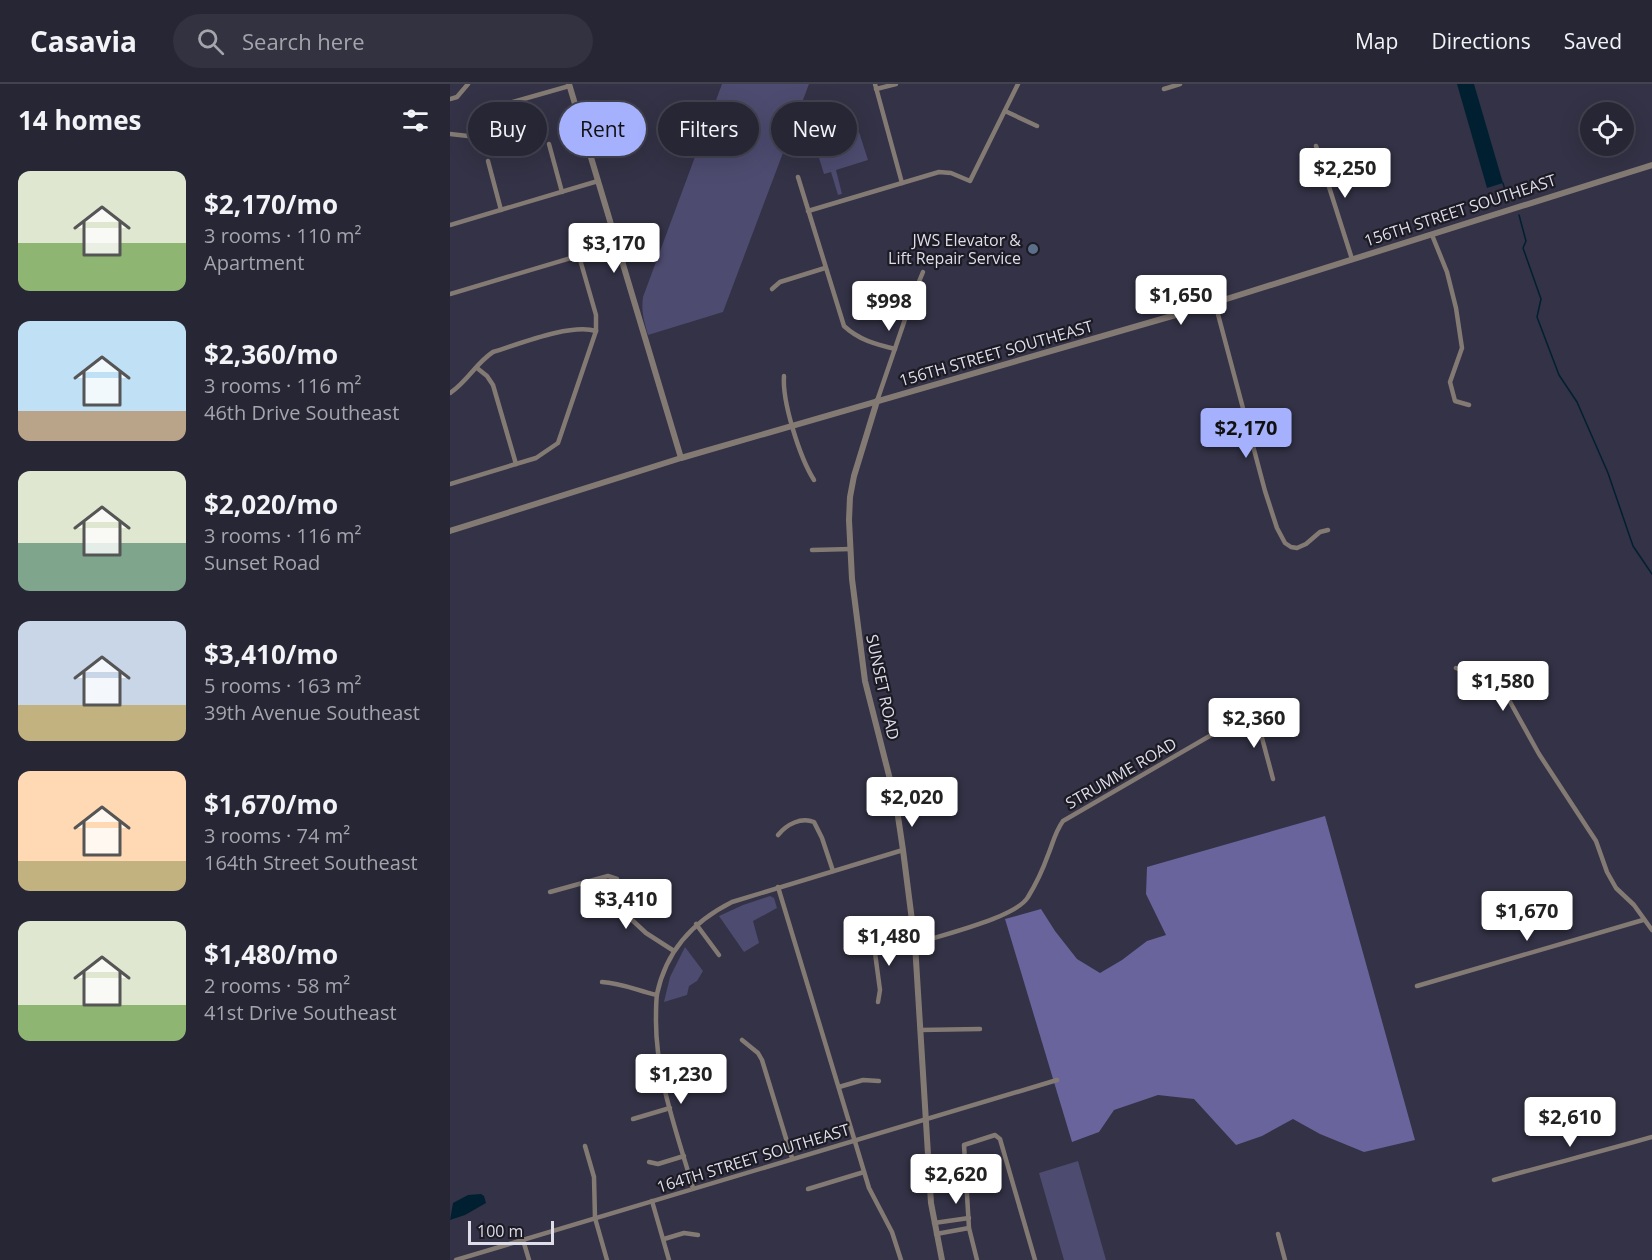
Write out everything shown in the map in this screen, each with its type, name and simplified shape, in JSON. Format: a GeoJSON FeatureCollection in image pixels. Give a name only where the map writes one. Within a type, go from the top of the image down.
{"type":"FeatureCollection","features":[{"type":"Feature","properties":{"kind":"street"},"geometry":{"type":"LineString","coordinates":[[450,99],[457,97],[468,84]]}},
{"type":"Feature","properties":{"kind":"street"},"geometry":{"type":"LineString","coordinates":[[896,84],[875,87],[902,183]]}},
{"type":"Feature","properties":{"kind":"street"},"geometry":{"type":"LineString","coordinates":[[808,211],[939,172],[951,173],[970,181],[1018,84]]}},
{"type":"Feature","properties":{"kind":"street"},"geometry":{"type":"LineString","coordinates":[[1164,89],[1180,84]]}},
{"type":"Feature","properties":{"kind":"street"},"geometry":{"type":"LineString","coordinates":[[450,134],[468,136],[482,130],[513,102],[569,85],[681,458]]}},
{"type":"Feature","properties":{"kind":"street"},"geometry":{"type":"LineString","coordinates":[[1005,111],[1037,126]]}},
{"type":"Feature","properties":{"kind":"street"},"geometry":{"type":"LineString","coordinates":[[549,144],[562,192]]}},
{"type":"Feature","properties":{"kind":"street"},"geometry":{"type":"LineString","coordinates":[[1317,146],[1352,259]]}},
{"type":"Feature","properties":{"kind":"street"},"geometry":{"type":"LineString","coordinates":[[488,161],[501,210]]}},
{"type":"Feature","properties":{"kind":"street","name":"156TH STREET SOUTHEAST"},"geometry":{"type":"LineString","coordinates":[[450,531],[681,458],[1215,303],[1652,165]]}},
{"type":"Feature","properties":{"kind":"street"},"geometry":{"type":"LineString","coordinates":[[798,177],[844,326],[856,337],[872,344],[895,349]]}},
{"type":"Feature","properties":{"kind":"street"},"geometry":{"type":"LineString","coordinates":[[450,225],[598,181]]}},
{"type":"Feature","properties":{"kind":"street"},"geometry":{"type":"LineString","coordinates":[[1432,235],[1448,272],[1462,348],[1450,382],[1453,397],[1455,401],[1469,405]]}},
{"type":"Feature","properties":{"kind":"street"},"geometry":{"type":"LineString","coordinates":[[450,294],[618,244]]}},
{"type":"Feature","properties":{"kind":"street"},"geometry":{"type":"LineString","coordinates":[[450,476],[451,484],[536,458],[558,443],[596,331],[596,315],[579,256]]}},
{"type":"Feature","properties":{"kind":"street"},"geometry":{"type":"LineString","coordinates":[[772,289],[780,282],[825,268]]}},
{"type":"Feature","properties":{"kind":"street","name":"SUNSET ROAD"},"geometry":{"type":"LineString","coordinates":[[923,272],[877,401],[852,487],[849,520],[857,631],[865,681],[896,803],[915,942],[925,1120],[934,1223],[942,1260]]}},
{"type":"Feature","properties":{"kind":"street"},"geometry":{"type":"LineString","coordinates":[[1215,303],[1277,528],[1285,543],[1297,548],[1306,544],[1320,532],[1328,530]]}},
{"type":"Feature","properties":{"kind":"street"},"geometry":{"type":"LineString","coordinates":[[450,393],[458,388],[485,357],[512,346],[571,329],[585,328],[596,331]]}},
{"type":"Feature","properties":{"kind":"street"},"geometry":{"type":"LineString","coordinates":[[477,368],[493,385],[516,464]]}},
{"type":"Feature","properties":{"kind":"street"},"geometry":{"type":"LineString","coordinates":[[784,376],[783,390],[793,426],[806,466],[814,480]]}},
{"type":"Feature","properties":{"kind":"street"},"geometry":{"type":"LineString","coordinates":[[812,550],[851,549]]}},
{"type":"Feature","properties":{"kind":"street"},"geometry":{"type":"LineString","coordinates":[[1456,668],[1493,684],[1509,700],[1544,762],[1596,841],[1607,872],[1616,888],[1634,905],[1652,930]]}},
{"type":"Feature","properties":{"kind":"street","name":"STRUMME ROAD"},"geometry":{"type":"LineString","coordinates":[[878,1002],[880,990],[875,953],[987,921],[1017,909],[1028,897],[1049,853],[1058,827],[1063,821],[1251,712],[1279,701]]}},
{"type":"Feature","properties":{"kind":"street"},"geometry":{"type":"LineString","coordinates":[[1251,712],[1258,723],[1273,779]]}},
{"type":"Feature","properties":{"kind":"street"},"geometry":{"type":"LineString","coordinates":[[778,835],[786,825],[807,819],[814,822],[833,870]]}},
{"type":"Feature","properties":{"kind":"street"},"geometry":{"type":"LineString","coordinates":[[693,1188],[670,1108],[657,1045],[657,995],[674,951],[696,924],[732,902],[903,850]]}},
{"type":"Feature","properties":{"kind":"street"},"geometry":{"type":"LineString","coordinates":[[550,892],[608,876],[617,879],[631,919],[645,933],[674,951]]}},
{"type":"Feature","properties":{"kind":"street"},"geometry":{"type":"LineString","coordinates":[[778,887],[864,1172],[875,1201],[892,1232],[901,1260]]}},
{"type":"Feature","properties":{"kind":"street"},"geometry":{"type":"LineString","coordinates":[[1416,986],[1643,920]]}},
{"type":"Feature","properties":{"kind":"street"},"geometry":{"type":"LineString","coordinates":[[696,924],[718,955]]}},
{"type":"Feature","properties":{"kind":"street"},"geometry":{"type":"LineString","coordinates":[[602,982],[620,983],[636,991],[657,995]]}},
{"type":"Feature","properties":{"kind":"street"},"geometry":{"type":"LineString","coordinates":[[920,1030],[980,1029]]}},
{"type":"Feature","properties":{"kind":"street"},"geometry":{"type":"LineString","coordinates":[[742,1040],[758,1053],[762,1060],[792,1158]]}},
{"type":"Feature","properties":{"kind":"street"},"geometry":{"type":"LineString","coordinates":[[839,1088],[863,1080],[879,1082]]}},
{"type":"Feature","properties":{"kind":"street","name":"164TH STREET SOUTHEAST"},"geometry":{"type":"LineString","coordinates":[[456,1260],[1057,1080]]}},
{"type":"Feature","properties":{"kind":"street"},"geometry":{"type":"LineString","coordinates":[[633,1119],[670,1108]]}},
{"type":"Feature","properties":{"kind":"street"},"geometry":{"type":"LineString","coordinates":[[977,1260],[969,1228],[964,1145],[994,1136],[1000,1139],[1035,1260]]}},
{"type":"Feature","properties":{"kind":"street"},"geometry":{"type":"LineString","coordinates":[[1494,1180],[1652,1137]]}},
{"type":"Feature","properties":{"kind":"street"},"geometry":{"type":"LineString","coordinates":[[585,1146],[594,1178],[595,1218],[607,1260]]}},
{"type":"Feature","properties":{"kind":"street"},"geometry":{"type":"LineString","coordinates":[[649,1162],[658,1164],[684,1156]]}},
{"type":"Feature","properties":{"kind":"street"},"geometry":{"type":"LineString","coordinates":[[808,1189],[864,1172]]}},
{"type":"Feature","properties":{"kind":"street"},"geometry":{"type":"LineString","coordinates":[[652,1201],[669,1260]]}},
{"type":"Feature","properties":{"kind":"street"},"geometry":{"type":"LineString","coordinates":[[934,1223],[969,1218]]}},
{"type":"Feature","properties":{"kind":"street"},"geometry":{"type":"LineString","coordinates":[[936,1234],[969,1228]]}},
{"type":"Feature","properties":{"kind":"street"},"geometry":{"type":"LineString","coordinates":[[664,1239],[684,1233],[698,1235]]}},
{"type":"Feature","properties":{"kind":"street"},"geometry":{"type":"LineString","coordinates":[[1278,1234],[1285,1260]]}},
{"type":"Feature","properties":{"kind":"street"},"geometry":{"type":"LineString","coordinates":[[523,1240],[529,1260]]}},
{"type":"Feature","properties":{"kind":"street"},"geometry":{"type":"LineString","coordinates":[[477,1254],[478,1260]]}},
{"type":"Feature","properties":{"kind":"shaded area"},"geometry":{"type":"Polygon","coordinates":[[[722,84],[809,84],[802,102],[771,102],[771,156],[782,156],[723,312],[648,335],[644,321],[643,297],[695,156],[759,156],[759,102],[715,102],[722,84]]]}},
{"type":"Feature","properties":{"kind":"shaded area"},"geometry":{"type":"Polygon","coordinates":[[[859,132],[868,160],[836,170],[842,194],[838,195],[831,172],[824,174],[818,156],[857,156],[857,133],[859,132]]]}},
{"type":"Feature","properties":{"kind":"shaded area"},"geometry":{"type":"Polygon","coordinates":[[[1325,816],[1415,1140],[1364,1152],[1320,1134],[1293,1119],[1262,1136],[1236,1145],[1194,1099],[1158,1095],[1114,1110],[1099,1132],[1072,1142],[1005,919],[1041,909],[1077,959],[1100,973],[1147,941],[1166,935],[1146,894],[1147,867],[1325,816]]]}},
{"type":"Feature","properties":{"kind":"shaded area"},"geometry":{"type":"Polygon","coordinates":[[[770,896],[774,898],[777,908],[753,921],[759,943],[744,952],[719,916],[770,896]]]}},
{"type":"Feature","properties":{"kind":"shaded area"},"geometry":{"type":"Polygon","coordinates":[[[685,947],[703,971],[697,981],[689,986],[687,995],[664,1002],[670,977],[685,947]]]}},
{"type":"Feature","properties":{"kind":"shaded area"},"geometry":{"type":"Polygon","coordinates":[[[1078,1161],[1106,1260],[1064,1260],[1039,1173],[1078,1161]]]}},
{"type":"Feature","properties":{"kind":"water"},"geometry":{"type":"Polygon","coordinates":[[[1457,84],[1474,84],[1503,183],[1487,188],[1457,84]]]}},
{"type":"Feature","properties":{"kind":"water"},"geometry":{"type":"Polygon","coordinates":[[[481,1194],[486,1203],[465,1215],[450,1220],[453,1203],[468,1195],[481,1194]]]}},
{"type":"Feature","properties":{"kind":"waterway"},"geometry":{"type":"LineString","coordinates":[[1503,183],[1507,197]]}},
{"type":"Feature","properties":{"kind":"waterway"},"geometry":{"type":"LineString","coordinates":[[1519,215],[1526,241],[1523,248],[1541,299],[1537,317],[1559,375],[1577,402],[1608,473],[1633,546],[1652,574]]}},
{"type":"Feature","properties":{"kind":"place","name":"JWS Elevator & Lift Repair Service"},"geometry":{"type":"Point","coordinates":[1033,249]}}]}
